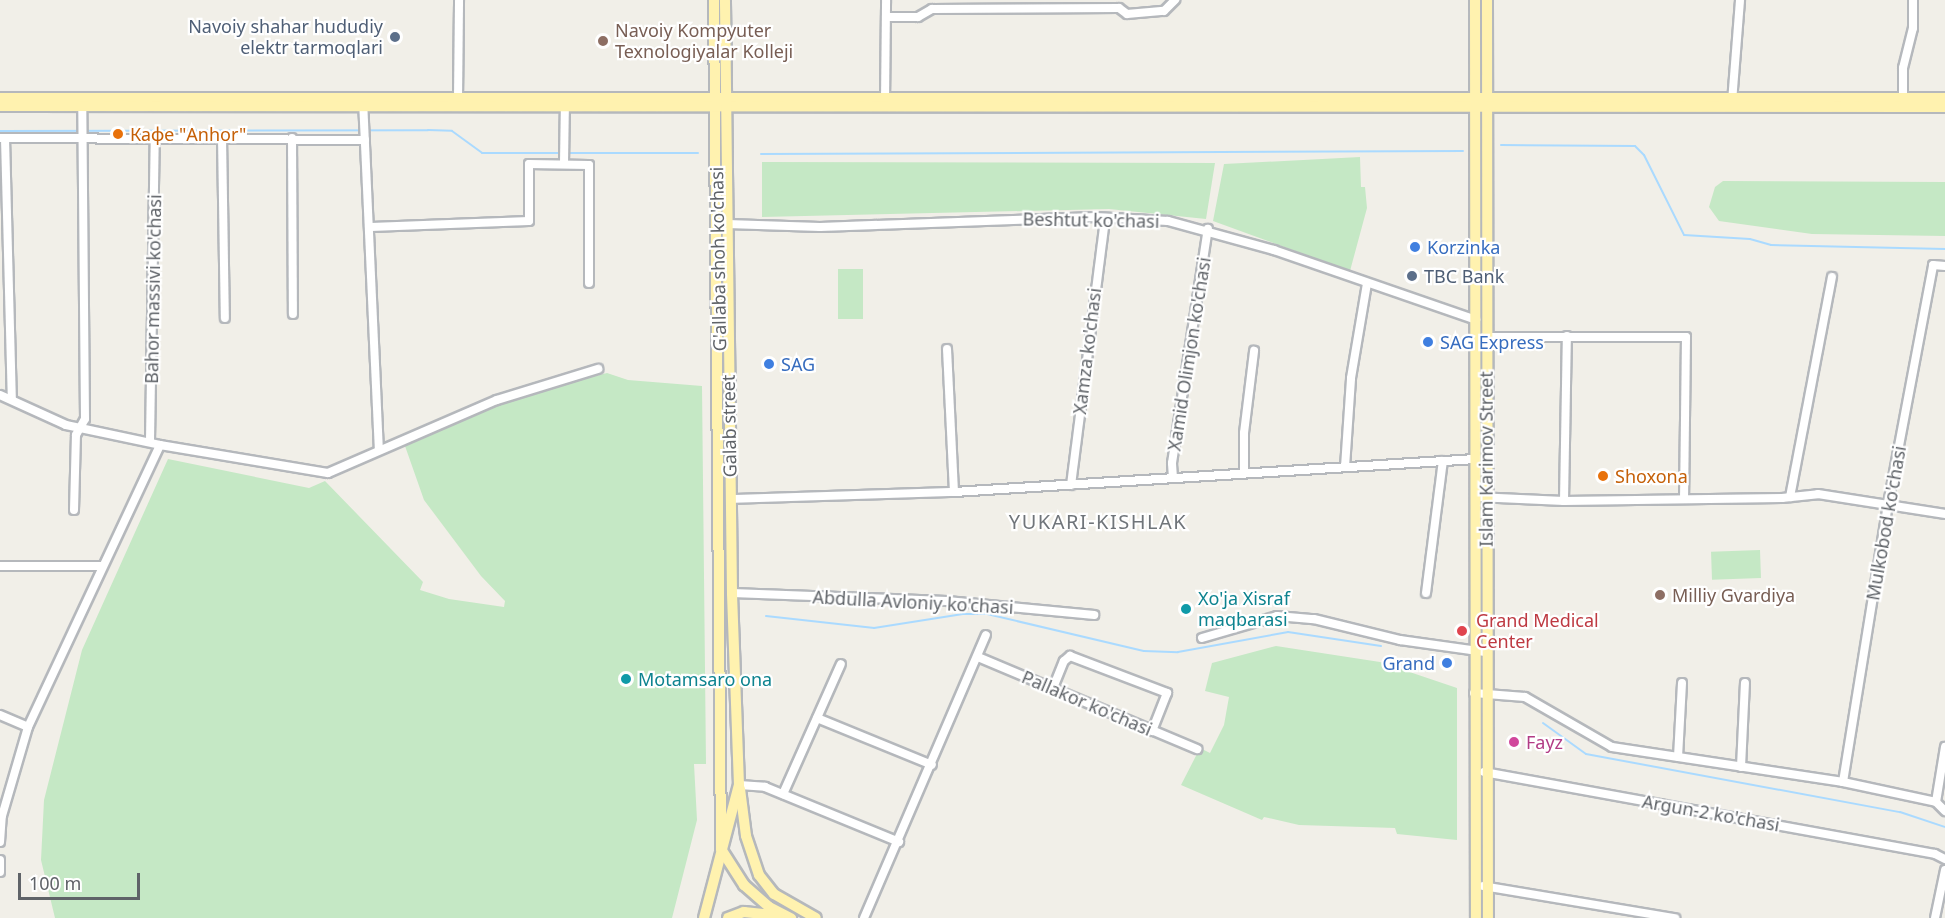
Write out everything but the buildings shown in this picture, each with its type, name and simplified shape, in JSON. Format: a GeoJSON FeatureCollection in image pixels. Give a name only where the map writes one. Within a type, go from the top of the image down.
{"type":"FeatureCollection","features":[{"type":"Feature","properties":{"kind":"main road","name":"G'allaba shoh ko'chasi"},"geometry":{"type":"LineString","coordinates":[[714,0],[715,65],[722,104],[721,849]]}},
{"type":"Feature","properties":{"kind":"main road","name":"Galab street"},"geometry":{"type":"LineString","coordinates":[[721,849],[739,785],[732,593],[727,224],[722,104],[725,0]]}},
{"type":"Feature","properties":{"kind":"main road","name":"Islam Karimov Street"},"geometry":{"type":"LineString","coordinates":[[1475,0],[1476,320],[1482,337],[1476,459],[1482,497]]}},
{"type":"Feature","properties":{"kind":"main road","name":"Islam Karimov Street"},"geometry":{"type":"LineString","coordinates":[[1476,918],[1475,771],[1480,694],[1487,0]]}},
{"type":"Feature","properties":{"kind":"main road"},"geometry":{"type":"LineString","coordinates":[[0,98],[364,103],[458,99],[565,103]]}},
{"type":"Feature","properties":{"kind":"main road"},"geometry":{"type":"LineString","coordinates":[[0,106],[364,103],[1732,103],[1903,102],[1945,98]]}},
{"type":"Feature","properties":{"kind":"main road"},"geometry":{"type":"LineString","coordinates":[[1903,102],[1945,107]]}},
{"type":"Feature","properties":{"kind":"main road","name":"Islam Karimov Street"},"geometry":{"type":"LineString","coordinates":[[1480,694],[1487,772],[1488,918]]}},
{"type":"Feature","properties":{"kind":"main road"},"geometry":{"type":"LineString","coordinates":[[739,785],[746,836],[759,875],[774,894],[816,918]]}},
{"type":"Feature","properties":{"kind":"main road"},"geometry":{"type":"LineString","coordinates":[[704,918],[721,849]]}},
{"type":"Feature","properties":{"kind":"main road"},"geometry":{"type":"LineString","coordinates":[[721,849],[744,885],[770,907],[790,918]]}},
{"type":"Feature","properties":{"kind":"main road"},"geometry":{"type":"LineString","coordinates":[[728,918],[751,912],[790,918]]}},
{"type":"Feature","properties":{"kind":"street"},"geometry":{"type":"LineString","coordinates":[[458,99],[459,0]]}},
{"type":"Feature","properties":{"kind":"street"},"geometry":{"type":"LineString","coordinates":[[885,104],[886,0]]}},
{"type":"Feature","properties":{"kind":"street"},"geometry":{"type":"LineString","coordinates":[[886,16],[918,17],[932,9],[1119,8],[1127,14],[1164,11],[1175,0]]}},
{"type":"Feature","properties":{"kind":"street"},"geometry":{"type":"LineString","coordinates":[[1732,103],[1740,0]]}},
{"type":"Feature","properties":{"kind":"street"},"geometry":{"type":"LineString","coordinates":[[1903,102],[1903,68],[1913,28],[1913,0]]}},
{"type":"Feature","properties":{"kind":"street"},"geometry":{"type":"LineString","coordinates":[[364,103],[379,450]]}},
{"type":"Feature","properties":{"kind":"street"},"geometry":{"type":"LineString","coordinates":[[564,163],[565,103]]}},
{"type":"Feature","properties":{"kind":"street"},"geometry":{"type":"LineString","coordinates":[[74,510],[76,435],[85,419],[81,106]]}},
{"type":"Feature","properties":{"kind":"street"},"geometry":{"type":"LineString","coordinates":[[12,398],[2,138],[82,136],[365,140]]}},
{"type":"Feature","properties":{"kind":"street"},"geometry":{"type":"LineString","coordinates":[[222,137],[225,318]]}},
{"type":"Feature","properties":{"kind":"street","name":"Bahor massivi ko'chasi"},"geometry":{"type":"LineString","coordinates":[[150,441],[155,138]]}},
{"type":"Feature","properties":{"kind":"street"},"geometry":{"type":"LineString","coordinates":[[292,138],[293,314]]}},
{"type":"Feature","properties":{"kind":"street"},"geometry":{"type":"LineString","coordinates":[[371,227],[530,221],[530,164],[589,165],[588,283]]}},
{"type":"Feature","properties":{"kind":"street","name":"Beshtut ko'chasi"},"geometry":{"type":"LineString","coordinates":[[727,224],[820,227],[1105,218],[1168,221],[1208,230],[1476,320]]}},
{"type":"Feature","properties":{"kind":"street","name":"Xamza ko'chasi"},"geometry":{"type":"LineString","coordinates":[[1071,485],[1105,218]]}},
{"type":"Feature","properties":{"kind":"street","name":"Xamid Olimjon ko'chasi"},"geometry":{"type":"LineString","coordinates":[[1173,478],[1172,463],[1208,230]]}},
{"type":"Feature","properties":{"kind":"street","name":"Mulkobod ko'chasi"},"geometry":{"type":"LineString","coordinates":[[1843,782],[1888,504],[1933,265],[1945,266]]}},
{"type":"Feature","properties":{"kind":"street"},"geometry":{"type":"LineString","coordinates":[[1790,497],[1832,277]]}},
{"type":"Feature","properties":{"kind":"street"},"geometry":{"type":"LineString","coordinates":[[1345,467],[1351,378],[1367,283]]}},
{"type":"Feature","properties":{"kind":"street"},"geometry":{"type":"LineString","coordinates":[[1564,501],[1567,336]]}},
{"type":"Feature","properties":{"kind":"street"},"geometry":{"type":"LineString","coordinates":[[1482,337],[1686,336],[1684,499]]}},
{"type":"Feature","properties":{"kind":"street"},"geometry":{"type":"LineString","coordinates":[[947,349],[954,492]]}},
{"type":"Feature","properties":{"kind":"street"},"geometry":{"type":"LineString","coordinates":[[1244,473],[1244,433],[1254,351]]}},
{"type":"Feature","properties":{"kind":"street"},"geometry":{"type":"LineString","coordinates":[[0,395],[12,398],[37,413],[81,428],[150,441],[160,445],[328,473],[497,400],[598,369]]}},
{"type":"Feature","properties":{"kind":"street"},"geometry":{"type":"LineString","coordinates":[[0,842],[2,816],[28,728],[160,445]]}},
{"type":"Feature","properties":{"kind":"street"},"geometry":{"type":"LineString","coordinates":[[731,499],[954,492],[1476,459]]}},
{"type":"Feature","properties":{"kind":"street"},"geometry":{"type":"LineString","coordinates":[[1426,592],[1443,461]]}},
{"type":"Feature","properties":{"kind":"street"},"geometry":{"type":"LineString","coordinates":[[1482,497],[1564,501],[1790,497],[1818,494],[1945,514]]}},
{"type":"Feature","properties":{"kind":"street"},"geometry":{"type":"LineString","coordinates":[[0,566],[102,566]]}},
{"type":"Feature","properties":{"kind":"street","name":"Abdulla Avloniy ko'chasi"},"geometry":{"type":"LineString","coordinates":[[732,593],[947,601],[1094,615]]}},
{"type":"Feature","properties":{"kind":"street"},"geometry":{"type":"LineString","coordinates":[[1202,638],[1277,616],[1314,619],[1367,634],[1480,652]]}},
{"type":"Feature","properties":{"kind":"street"},"geometry":{"type":"LineString","coordinates":[[864,918],[899,842],[986,635]]}},
{"type":"Feature","properties":{"kind":"street"},"geometry":{"type":"LineString","coordinates":[[1053,688],[1064,661],[1070,656],[1167,693],[1152,730]]}},
{"type":"Feature","properties":{"kind":"street","name":"Pallakor ko'chasi"},"geometry":{"type":"LineString","coordinates":[[978,657],[1197,749]]}},
{"type":"Feature","properties":{"kind":"street"},"geometry":{"type":"LineString","coordinates":[[783,794],[841,664]]}},
{"type":"Feature","properties":{"kind":"street"},"geometry":{"type":"LineString","coordinates":[[1678,757],[1682,683]]}},
{"type":"Feature","properties":{"kind":"street"},"geometry":{"type":"LineString","coordinates":[[1741,767],[1745,683]]}},
{"type":"Feature","properties":{"kind":"street"},"geometry":{"type":"LineString","coordinates":[[1480,694],[1525,697],[1612,747],[1843,782],[1936,802],[1945,811]]}},
{"type":"Feature","properties":{"kind":"street"},"geometry":{"type":"LineString","coordinates":[[0,714],[28,728]]}},
{"type":"Feature","properties":{"kind":"street"},"geometry":{"type":"LineString","coordinates":[[817,718],[932,765]]}},
{"type":"Feature","properties":{"kind":"street"},"geometry":{"type":"LineString","coordinates":[[1936,802],[1945,747]]}},
{"type":"Feature","properties":{"kind":"street","name":"Argun-2 ko'chasi"},"geometry":{"type":"LineString","coordinates":[[1475,771],[1935,854],[1945,859]]}},
{"type":"Feature","properties":{"kind":"street"},"geometry":{"type":"LineString","coordinates":[[739,785],[755,785],[783,794],[899,842]]}},
{"type":"Feature","properties":{"kind":"street"},"geometry":{"type":"LineString","coordinates":[[0,860],[0,872]]}},
{"type":"Feature","properties":{"kind":"street"},"geometry":{"type":"LineString","coordinates":[[1935,918],[1945,870]]}},
{"type":"Feature","properties":{"kind":"street"},"geometry":{"type":"LineString","coordinates":[[1476,885],[1675,918]]}},
{"type":"Feature","properties":{"kind":"green space"},"geometry":{"type":"Polygon","coordinates":[[[1360,157],[1361,187],[1365,187],[1367,208],[1350,271],[1213,221],[1224,164],[1360,157]]]}},
{"type":"Feature","properties":{"kind":"green space"},"geometry":{"type":"Polygon","coordinates":[[[762,162],[1215,163],[1206,219],[1109,209],[762,217],[762,162]]]}},
{"type":"Feature","properties":{"kind":"green space"},"geometry":{"type":"Polygon","coordinates":[[[1723,181],[1945,182],[1945,236],[1812,234],[1719,221],[1709,207],[1715,187],[1723,181]]]}},
{"type":"Feature","properties":{"kind":"green space"},"geometry":{"type":"Polygon","coordinates":[[[838,269],[863,269],[863,319],[838,319],[838,269]]]}},
{"type":"Feature","properties":{"kind":"green space"},"geometry":{"type":"Polygon","coordinates":[[[607,373],[628,380],[702,386],[706,764],[694,764],[697,820],[672,918],[55,918],[41,860],[44,800],[82,650],[168,459],[309,488],[325,481],[423,582],[420,590],[449,599],[504,607],[505,601],[481,576],[424,500],[405,446],[505,400],[607,373]]]}},
{"type":"Feature","properties":{"kind":"green space"},"geometry":{"type":"Polygon","coordinates":[[[1760,550],[1761,578],[1712,580],[1711,552],[1760,550]]]}},
{"type":"Feature","properties":{"kind":"green space"},"geometry":{"type":"Polygon","coordinates":[[[1276,646],[1380,662],[1457,688],[1457,840],[1397,834],[1395,828],[1299,825],[1264,817],[1262,820],[1181,785],[1200,748],[1210,753],[1224,725],[1229,697],[1205,691],[1212,663],[1276,646]]]}},
{"type":"Feature","properties":{"kind":"waterway"},"geometry":{"type":"LineString","coordinates":[[0,131],[428,130],[452,131],[482,153],[698,153]]}},
{"type":"Feature","properties":{"kind":"waterway"},"geometry":{"type":"LineString","coordinates":[[1501,145],[1635,146],[1644,155],[1684,235],[1750,239],[1771,245],[1945,249]]}},
{"type":"Feature","properties":{"kind":"waterway"},"geometry":{"type":"LineString","coordinates":[[761,154],[1463,151]]}},
{"type":"Feature","properties":{"kind":"waterway"},"geometry":{"type":"LineString","coordinates":[[766,616],[874,628],[963,614],[987,614],[1144,651],[1178,652],[1288,632],[1381,646]]}},
{"type":"Feature","properties":{"kind":"waterway"},"geometry":{"type":"LineString","coordinates":[[1543,723],[1586,754],[1900,812],[1945,827]]}},
{"type":"Feature","properties":{"kind":"place","name":"Navoiy shahar hududiy elektr tarmoqlari"},"geometry":{"type":"Point","coordinates":[395,37]}},
{"type":"Feature","properties":{"kind":"place","name":"Navoiy Kompyuter Texnologiyalar Kolleji"},"geometry":{"type":"Point","coordinates":[603,41]}},
{"type":"Feature","properties":{"kind":"place","name":"Кафе \"Anhor\""},"geometry":{"type":"Point","coordinates":[118,134]}},
{"type":"Feature","properties":{"kind":"place","name":"Korzinka"},"geometry":{"type":"Point","coordinates":[1415,247]}},
{"type":"Feature","properties":{"kind":"place","name":"TBC Bank"},"geometry":{"type":"Point","coordinates":[1412,276]}},
{"type":"Feature","properties":{"kind":"place","name":"SAG Express"},"geometry":{"type":"Point","coordinates":[1428,342]}},
{"type":"Feature","properties":{"kind":"place","name":"SAG"},"geometry":{"type":"Point","coordinates":[769,364]}},
{"type":"Feature","properties":{"kind":"place","name":"Shoxona"},"geometry":{"type":"Point","coordinates":[1603,476]}},
{"type":"Feature","properties":{"kind":"place","name":"Milliy Gvardiya"},"geometry":{"type":"Point","coordinates":[1660,595]}},
{"type":"Feature","properties":{"kind":"place","name":"Xo'ja Xisraf maqbarasi"},"geometry":{"type":"Point","coordinates":[1186,609]}},
{"type":"Feature","properties":{"kind":"place","name":"Grand Medical Center"},"geometry":{"type":"Point","coordinates":[1462,631]}},
{"type":"Feature","properties":{"kind":"place","name":"Grand"},"geometry":{"type":"Point","coordinates":[1447,663]}},
{"type":"Feature","properties":{"kind":"place","name":"Motamsaro ona"},"geometry":{"type":"Point","coordinates":[626,679]}},
{"type":"Feature","properties":{"kind":"place","name":"Fayz"},"geometry":{"type":"Point","coordinates":[1514,742]}},
{"type":"Feature","properties":{"kind":"district","name":"YUKARI-KISHLAK"},"geometry":{"type":"Point","coordinates":[1098,521]}}]}
